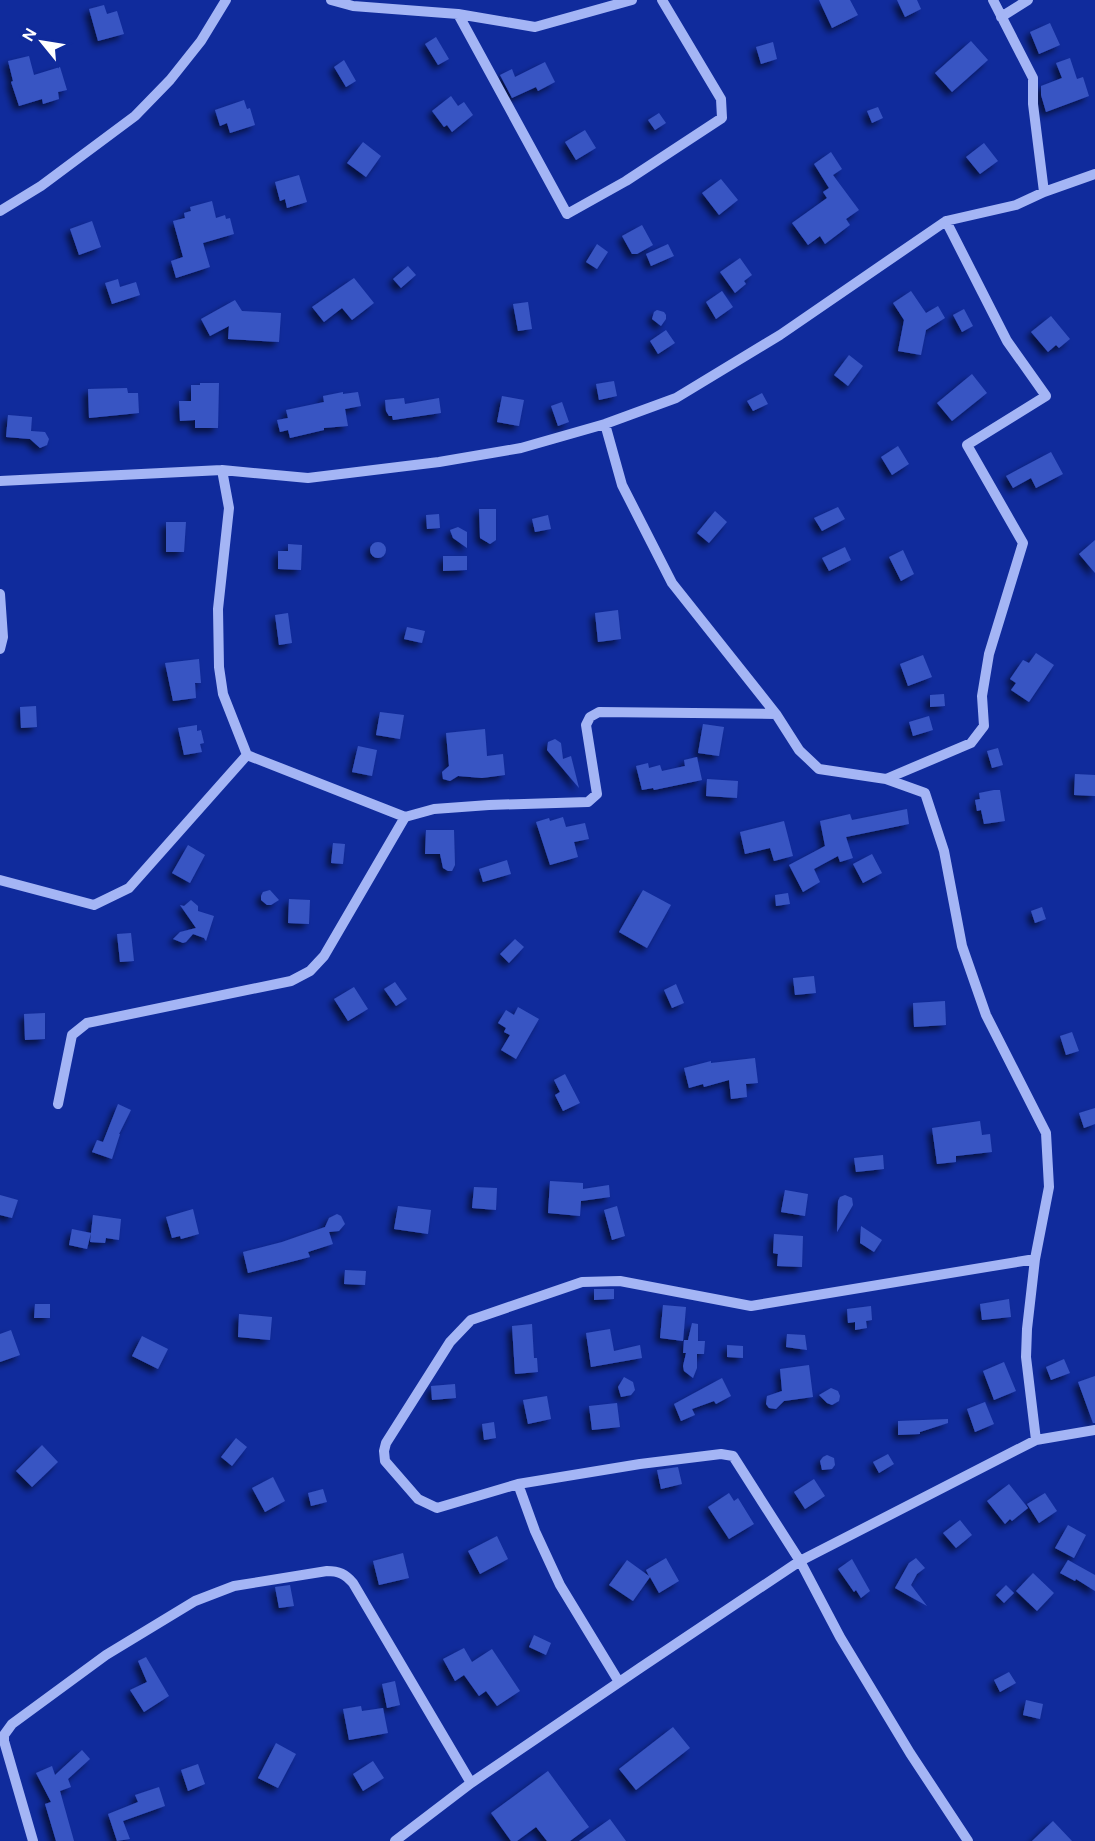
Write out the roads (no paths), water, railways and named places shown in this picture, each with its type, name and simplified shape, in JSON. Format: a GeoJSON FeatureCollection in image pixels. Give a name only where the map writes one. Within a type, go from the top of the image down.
{"type":"FeatureCollection","features":[{"type":"Feature","properties":{"kind":"street"},"geometry":{"type":"LineString","coordinates":[[0,211],[41,186],[135,116],[170,81],[201,41],[226,0]]}},
{"type":"Feature","properties":{"kind":"street"},"geometry":{"type":"LineString","coordinates":[[331,0],[353,6],[458,14],[535,27],[632,0]]}},
{"type":"Feature","properties":{"kind":"street"},"geometry":{"type":"LineString","coordinates":[[458,14],[567,214],[626,181],[722,118],[721,99],[662,0]]}},
{"type":"Feature","properties":{"kind":"street"},"geometry":{"type":"LineString","coordinates":[[993,0],[1033,78],[1033,104],[1044,192]]}},
{"type":"Feature","properties":{"kind":"street"},"geometry":{"type":"LineString","coordinates":[[1001,17],[1028,0]]}},
{"type":"Feature","properties":{"kind":"street"},"geometry":{"type":"LineString","coordinates":[[0,481],[222,470],[308,478],[439,462],[521,448],[605,424],[676,398],[780,335],[946,221],[1016,205],[1044,192],[1095,174]]}},
{"type":"Feature","properties":{"kind":"street"},"geometry":{"type":"LineString","coordinates":[[886,779],[971,743],[984,726],[982,696],[989,654],[1023,543],[967,445],[1046,396],[1007,341],[946,221]]}},
{"type":"Feature","properties":{"kind":"street"},"geometry":{"type":"LineString","coordinates":[[605,424],[622,485],[672,584],[776,714],[799,750],[819,769],[886,779],[925,793],[944,851],[962,946],[986,1015],[1046,1133],[1049,1186],[1035,1259],[1026,1357],[1036,1440]]}},
{"type":"Feature","properties":{"kind":"street"},"geometry":{"type":"LineString","coordinates":[[222,470],[229,508],[218,609],[219,667],[224,694],[247,754],[405,817],[434,809],[588,802],[597,794],[586,725],[590,717],[599,712],[776,714]]}},
{"type":"Feature","properties":{"kind":"street"},"geometry":{"type":"LineString","coordinates":[[0,594],[3,637],[0,650]]}},
{"type":"Feature","properties":{"kind":"street"},"geometry":{"type":"LineString","coordinates":[[0,880],[94,905],[129,888],[247,754]]}},
{"type":"Feature","properties":{"kind":"street"},"geometry":{"type":"LineString","coordinates":[[58,1104],[72,1035],[87,1023],[291,981],[310,971],[324,956],[405,817]]}},
{"type":"Feature","properties":{"kind":"street"},"geometry":{"type":"LineString","coordinates":[[968,1841],[910,1753],[846,1647],[800,1562],[737,1460],[729,1454],[640,1464],[518,1484],[437,1508],[418,1499],[385,1461],[384,1451],[386,1443],[450,1342],[471,1320],[582,1282],[620,1281],[751,1306],[1035,1259]]}},
{"type":"Feature","properties":{"kind":"street"},"geometry":{"type":"LineString","coordinates":[[395,1841],[471,1784],[619,1682],[800,1562],[1036,1440],[1095,1430]]}},
{"type":"Feature","properties":{"kind":"street"},"geometry":{"type":"LineString","coordinates":[[518,1484],[535,1532],[560,1586],[619,1682]]}},
{"type":"Feature","properties":{"kind":"street"},"geometry":{"type":"LineString","coordinates":[[33,1841],[4,1741],[7,1729],[12,1724],[106,1655],[195,1601],[234,1586],[327,1571],[338,1571],[353,1583],[471,1784]]}}]}
